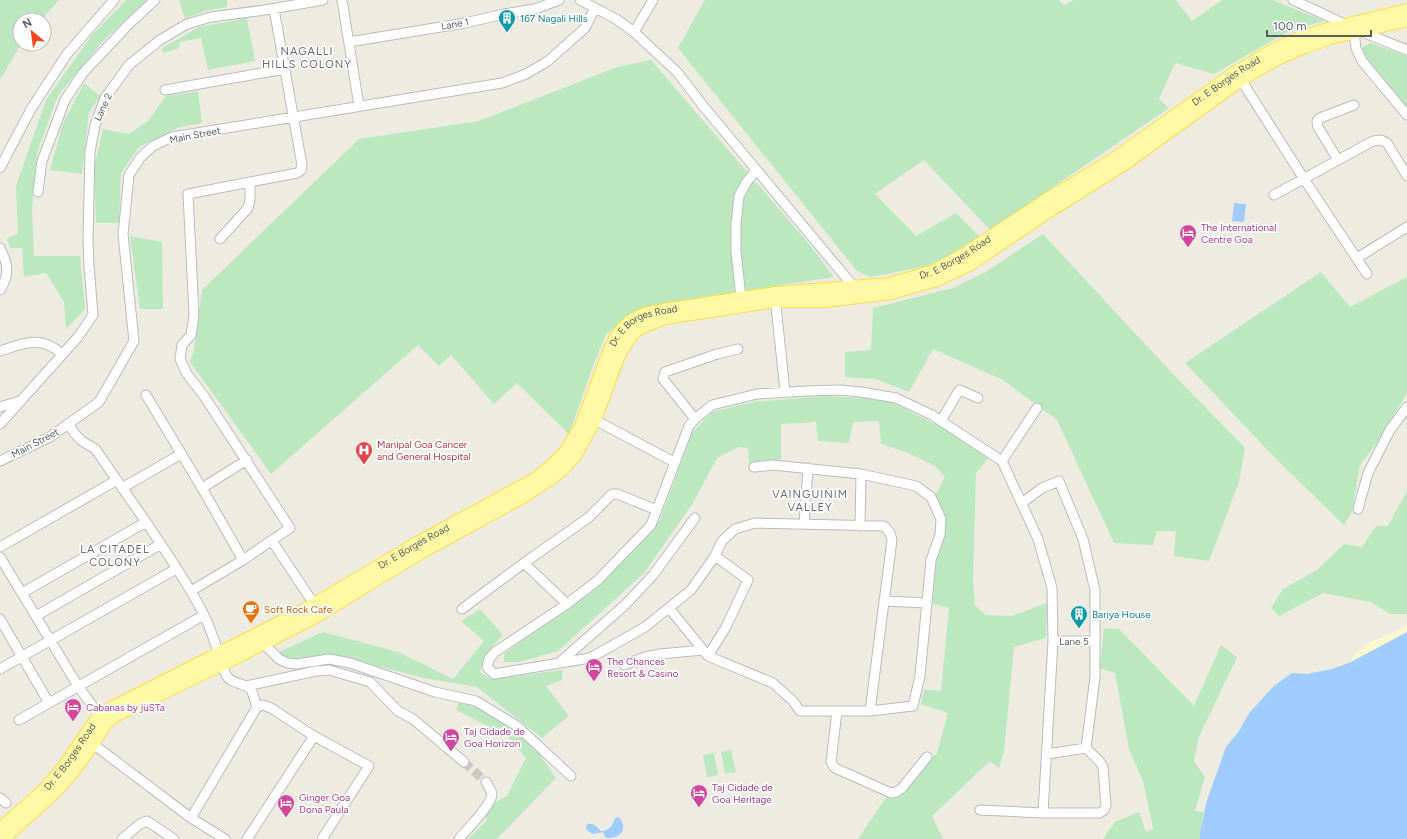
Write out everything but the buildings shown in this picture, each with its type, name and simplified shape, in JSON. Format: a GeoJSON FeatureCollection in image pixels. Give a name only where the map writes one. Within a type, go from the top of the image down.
{"type":"FeatureCollection","features":[{"type":"Feature","properties":{"kind":"main road","name":"Dr. E Borges Road"},"geometry":{"type":"LineString","coordinates":[[3,839],[55,792],[73,772],[106,723],[117,715],[220,659],[419,542],[535,478],[550,467],[566,451],[582,423],[610,349],[616,337],[632,320],[644,314],[663,310],[741,298],[776,297],[825,301],[891,293],[938,280],[971,264],[1048,212],[1126,163],[1241,80],[1277,59],[1305,47],[1407,10]]}},
{"type":"Feature","properties":{"kind":"main road","name":"Dr. E Borges Road"},"geometry":{"type":"LineString","coordinates":[[0,829],[45,789],[100,715],[113,706],[220,659],[264,644],[310,620],[422,552],[523,497],[562,470],[574,456],[595,420],[619,355],[630,336],[638,329],[665,318],[776,297],[889,284],[934,271],[966,253],[1046,200],[1114,159],[1236,72],[1272,50],[1301,37],[1407,20]]}},
{"type":"Feature","properties":{"kind":"street"},"geometry":{"type":"LineString","coordinates":[[0,168],[31,109],[67,54],[114,0]]}},
{"type":"Feature","properties":{"kind":"street"},"geometry":{"type":"LineString","coordinates":[[38,192],[42,161],[65,100],[83,73],[129,24],[155,0]]}},
{"type":"Feature","properties":{"kind":"street","name":"Lane 2"},"geometry":{"type":"LineString","coordinates":[[0,424],[78,337],[93,315],[88,240],[90,152],[95,125],[105,98],[129,66],[160,40],[187,24],[211,17],[323,0]]}},
{"type":"Feature","properties":{"kind":"street"},"geometry":{"type":"LineString","coordinates":[[342,0],[359,106]]}},
{"type":"Feature","properties":{"kind":"street","name":"Lane 1"},"geometry":{"type":"LineString","coordinates":[[349,42],[465,23],[535,9],[559,0]]}},
{"type":"Feature","properties":{"kind":"street"},"geometry":{"type":"LineString","coordinates":[[580,0],[616,19],[634,32],[677,72],[704,108],[854,287]]}},
{"type":"Feature","properties":{"kind":"street"},"geometry":{"type":"LineString","coordinates":[[634,32],[653,0]]}},
{"type":"Feature","properties":{"kind":"street"},"geometry":{"type":"LineString","coordinates":[[1293,0],[1354,29],[1407,50]]}},
{"type":"Feature","properties":{"kind":"street"},"geometry":{"type":"LineString","coordinates":[[191,592],[243,560],[290,528],[204,396],[187,374],[180,359],[182,345],[191,335],[194,315],[188,194],[296,173],[301,170],[302,165],[274,8]]}},
{"type":"Feature","properties":{"kind":"street","name":"Main Street"},"geometry":{"type":"LineString","coordinates":[[0,461],[50,437],[99,402],[134,341],[123,234],[129,175],[140,158],[153,146],[172,137],[502,83],[526,74],[548,60],[585,28],[596,8]]}},
{"type":"Feature","properties":{"kind":"street"},"geometry":{"type":"LineString","coordinates":[[1354,29],[1356,48],[1362,61],[1407,115]]}},
{"type":"Feature","properties":{"kind":"street"},"geometry":{"type":"LineString","coordinates":[[165,90],[285,69]]}},
{"type":"Feature","properties":{"kind":"street"},"geometry":{"type":"LineString","coordinates":[[1241,80],[1367,274]]}},
{"type":"Feature","properties":{"kind":"street"},"geometry":{"type":"LineString","coordinates":[[1338,160],[1318,127],[1317,121],[1320,118],[1354,105]]}},
{"type":"Feature","properties":{"kind":"street"},"geometry":{"type":"LineString","coordinates":[[1274,196],[1373,141],[1381,140],[1387,144],[1407,176]]}},
{"type":"Feature","properties":{"kind":"street"},"geometry":{"type":"LineString","coordinates":[[741,298],[736,251],[736,224],[739,196],[746,183],[756,170]]}},
{"type":"Feature","properties":{"kind":"street"},"geometry":{"type":"LineString","coordinates":[[220,239],[248,208],[250,200],[250,182]]}},
{"type":"Feature","properties":{"kind":"street"},"geometry":{"type":"LineString","coordinates":[[1357,258],[1407,227]]}},
{"type":"Feature","properties":{"kind":"street"},"geometry":{"type":"LineString","coordinates":[[0,248],[6,259],[8,272],[0,290]]}},
{"type":"Feature","properties":{"kind":"street"},"geometry":{"type":"LineString","coordinates":[[776,297],[785,392]]}},
{"type":"Feature","properties":{"kind":"street"},"geometry":{"type":"LineString","coordinates":[[0,351],[28,342],[40,342],[54,346],[62,354]]}},
{"type":"Feature","properties":{"kind":"street"},"geometry":{"type":"LineString","coordinates":[[695,419],[664,379],[665,372],[717,354],[738,349]]}},
{"type":"Feature","properties":{"kind":"street"},"geometry":{"type":"LineString","coordinates":[[870,711],[892,540],[890,533],[884,526],[755,523],[735,529],[722,541],[715,556],[691,590],[645,627],[590,658],[494,674],[487,667],[489,659],[495,652],[567,604],[598,580],[651,526],[674,462],[689,426],[712,405],[757,394],[785,392],[840,390],[896,398],[932,415],[1002,461],[1038,539],[1052,588],[1053,641],[1043,813]]}},
{"type":"Feature","properties":{"kind":"street"},"geometry":{"type":"LineString","coordinates":[[941,421],[960,390],[978,398]]}},
{"type":"Feature","properties":{"kind":"street"},"geometry":{"type":"LineString","coordinates":[[146,396],[202,488],[243,560]]}},
{"type":"Feature","properties":{"kind":"street"},"geometry":{"type":"LineString","coordinates":[[0,407],[21,400]]}},
{"type":"Feature","properties":{"kind":"street"},"geometry":{"type":"LineString","coordinates":[[1358,509],[1368,473],[1390,430],[1407,407]]}},
{"type":"Feature","properties":{"kind":"street"},"geometry":{"type":"LineString","coordinates":[[1002,461],[1037,408]]}},
{"type":"Feature","properties":{"kind":"street"},"geometry":{"type":"LineString","coordinates":[[595,420],[674,462]]}},
{"type":"Feature","properties":{"kind":"street"},"geometry":{"type":"LineString","coordinates":[[68,424],[80,439],[96,450],[161,544],[204,615],[216,644],[226,676],[231,681],[246,686],[251,691],[257,708]]}},
{"type":"Feature","properties":{"kind":"street"},"geometry":{"type":"LineString","coordinates":[[0,547],[181,454]]}},
{"type":"Feature","properties":{"kind":"street"},"geometry":{"type":"LineString","coordinates":[[202,488],[246,460]]}},
{"type":"Feature","properties":{"kind":"street"},"geometry":{"type":"LineString","coordinates":[[624,665],[645,657],[660,654],[706,653],[773,683],[793,701],[800,711],[870,711],[913,706],[920,676],[931,560],[940,535],[941,519],[932,497],[916,486],[860,474],[772,465],[754,467]]}},
{"type":"Feature","properties":{"kind":"street"},"geometry":{"type":"LineString","coordinates":[[804,524],[808,468]]}},
{"type":"Feature","properties":{"kind":"street"},"geometry":{"type":"LineString","coordinates":[[860,474],[860,526]]}},
{"type":"Feature","properties":{"kind":"street"},"geometry":{"type":"LineString","coordinates":[[1022,503],[1042,488],[1059,481],[1083,539],[1095,590],[1096,677],[1086,748]]}},
{"type":"Feature","properties":{"kind":"street"},"geometry":{"type":"LineString","coordinates":[[462,609],[588,518],[612,494],[617,494],[657,510]]}},
{"type":"Feature","properties":{"kind":"street"},"geometry":{"type":"LineString","coordinates":[[559,663],[626,604],[653,575],[695,518]]}},
{"type":"Feature","properties":{"kind":"street"},"geometry":{"type":"LineString","coordinates":[[22,593],[146,522]]}},
{"type":"Feature","properties":{"kind":"street"},"geometry":{"type":"LineString","coordinates":[[272,541],[314,604]]}},
{"type":"Feature","properties":{"kind":"street"},"geometry":{"type":"LineString","coordinates":[[36,616],[161,544]]}},
{"type":"Feature","properties":{"kind":"street"},"geometry":{"type":"LineString","coordinates":[[706,653],[726,627],[748,580],[715,556]]}},
{"type":"Feature","properties":{"kind":"street"},"geometry":{"type":"LineString","coordinates":[[0,557],[78,686],[100,715]]}},
{"type":"Feature","properties":{"kind":"street"},"geometry":{"type":"LineString","coordinates":[[524,563],[567,604]]}},
{"type":"Feature","properties":{"kind":"street"},"geometry":{"type":"LineString","coordinates":[[0,668],[176,569]]}},
{"type":"Feature","properties":{"kind":"street"},"geometry":{"type":"LineString","coordinates":[[884,601],[927,603]]}},
{"type":"Feature","properties":{"kind":"street"},"geometry":{"type":"LineString","coordinates":[[669,608],[706,653]]}},
{"type":"Feature","properties":{"kind":"street"},"geometry":{"type":"LineString","coordinates":[[19,720],[204,615]]}},
{"type":"Feature","properties":{"kind":"street"},"geometry":{"type":"LineString","coordinates":[[0,619],[49,703]]}},
{"type":"Feature","properties":{"kind":"street","name":"Lane 5"},"geometry":{"type":"LineString","coordinates":[[1053,641],[1095,641]]}},
{"type":"Feature","properties":{"kind":"street"},"geometry":{"type":"LineString","coordinates":[[264,644],[279,659],[287,663],[297,664],[329,659],[336,660],[350,663],[436,692],[476,701],[517,726],[571,776]]}},
{"type":"Feature","properties":{"kind":"street"},"geometry":{"type":"LineString","coordinates":[[246,686],[316,671],[329,670],[370,682],[398,711],[413,719],[464,762]]}},
{"type":"Feature","properties":{"kind":"street"},"geometry":{"type":"LineString","coordinates":[[191,818],[257,708],[263,706],[271,708],[314,736],[369,766],[322,839]]}},
{"type":"Feature","properties":{"kind":"street"},"geometry":{"type":"LineString","coordinates":[[837,711],[831,762],[835,768],[891,793],[902,788],[927,758]]}},
{"type":"Feature","properties":{"kind":"street"},"geometry":{"type":"LineString","coordinates":[[247,839],[314,736]]}},
{"type":"Feature","properties":{"kind":"street"},"geometry":{"type":"LineString","coordinates":[[93,744],[191,818],[225,839]]}},
{"type":"Feature","properties":{"kind":"street"},"geometry":{"type":"LineString","coordinates":[[1047,754],[1086,748]]}},
{"type":"Feature","properties":{"kind":"street"},"geometry":{"type":"LineString","coordinates":[[980,810],[1043,813],[1100,813],[1106,806],[1102,767],[1100,762],[1086,748]]}},
{"type":"Feature","properties":{"kind":"street"},"geometry":{"type":"LineString","coordinates":[[459,839],[488,804],[492,795],[486,782]]}},
{"type":"Feature","properties":{"kind":"street"},"geometry":{"type":"LineString","coordinates":[[122,839],[140,824],[147,821],[174,839]]}},
{"type":"Feature","properties":{"kind":"green space"},"geometry":{"type":"Polygon","coordinates":[[[0,0],[59,0],[48,12],[12,12],[12,52],[16,52],[0,80],[0,0]]]}},
{"type":"Feature","properties":{"kind":"green space"},"geometry":{"type":"Polygon","coordinates":[[[126,0],[148,0],[104,40],[58,95],[37,153],[32,209],[34,256],[80,256],[85,309],[66,329],[64,302],[46,273],[24,277],[22,248],[10,248],[7,239],[18,233],[16,186],[46,100],[92,35],[126,0]]]}},
{"type":"Feature","properties":{"kind":"green space"},"geometry":{"type":"Polygon","coordinates":[[[179,0],[227,0],[227,7],[205,11],[185,19],[179,0]]]}},
{"type":"Feature","properties":{"kind":"green space"},"geometry":{"type":"Polygon","coordinates":[[[705,0],[1059,0],[1064,5],[1074,0],[1176,0],[1192,21],[1222,0],[1273,0],[1324,21],[1291,30],[1214,74],[1175,63],[1159,99],[1169,108],[990,230],[924,160],[875,194],[916,236],[956,213],[982,239],[927,266],[871,277],[857,271],[678,48],[705,0]]]}},
{"type":"Feature","properties":{"kind":"green space"},"geometry":{"type":"Polygon","coordinates":[[[247,18],[255,61],[208,70],[201,38],[180,42],[179,48],[163,53],[162,48],[199,27],[247,18]]]}},
{"type":"Feature","properties":{"kind":"green space"},"geometry":{"type":"Polygon","coordinates":[[[1370,43],[1407,56],[1407,108],[1383,81],[1360,49],[1370,43]]]}},
{"type":"Feature","properties":{"kind":"green space"},"geometry":{"type":"Polygon","coordinates":[[[651,60],[810,245],[834,277],[664,303],[635,313],[606,334],[569,434],[517,383],[494,404],[451,355],[439,366],[418,345],[271,474],[190,362],[194,350],[202,290],[359,139],[479,121],[617,67],[651,60]]]}},
{"type":"Feature","properties":{"kind":"green space"},"geometry":{"type":"Polygon","coordinates":[[[84,83],[100,96],[89,113],[82,174],[50,170],[63,123],[84,83]]]}},
{"type":"Feature","properties":{"kind":"green space"},"geometry":{"type":"Polygon","coordinates":[[[198,91],[202,123],[180,127],[139,147],[121,173],[119,223],[96,223],[94,169],[103,129],[129,134],[148,121],[166,96],[198,91]]]}},
{"type":"Feature","properties":{"kind":"green space"},"geometry":{"type":"Polygon","coordinates":[[[1043,234],[1172,373],[1245,448],[1239,482],[1209,561],[1174,556],[1176,531],[1157,531],[1153,545],[1114,543],[1057,420],[1003,380],[933,349],[909,392],[875,379],[845,377],[845,352],[871,350],[873,308],[953,288],[984,273],[1043,234]]]}},
{"type":"Feature","properties":{"kind":"green space"},"geometry":{"type":"Polygon","coordinates":[[[130,236],[162,242],[163,309],[140,309],[130,236]]]}},
{"type":"Feature","properties":{"kind":"green space"},"geometry":{"type":"Polygon","coordinates":[[[1321,272],[1350,307],[1407,277],[1407,393],[1381,437],[1360,465],[1352,512],[1344,525],[1277,460],[1185,363],[1321,272]]]}},
{"type":"Feature","properties":{"kind":"green space"},"geometry":{"type":"Polygon","coordinates":[[[824,396],[885,399],[949,431],[988,459],[976,473],[973,581],[975,605],[985,615],[1011,616],[1047,603],[1046,638],[1014,647],[1004,751],[999,768],[990,761],[932,816],[943,839],[858,839],[885,799],[937,753],[948,713],[921,704],[924,690],[941,691],[949,608],[933,604],[934,571],[942,539],[935,496],[945,477],[935,466],[906,452],[881,444],[879,421],[853,422],[849,443],[818,441],[816,422],[781,424],[781,459],[749,465],[748,448],[739,447],[717,458],[693,503],[644,573],[558,651],[519,662],[504,662],[504,654],[550,620],[635,550],[660,520],[692,433],[712,412],[753,402],[824,396]]]}},
{"type":"Feature","properties":{"kind":"green space"},"geometry":{"type":"Polygon","coordinates":[[[1407,491],[1407,614],[1390,614],[1371,602],[1323,593],[1279,616],[1271,608],[1283,589],[1317,570],[1344,544],[1362,547],[1376,526],[1388,526],[1407,491]]]}},
{"type":"Feature","properties":{"kind":"green space"},"geometry":{"type":"Polygon","coordinates":[[[480,609],[503,635],[484,656],[480,672],[490,679],[562,670],[562,680],[546,686],[569,716],[542,738],[477,687],[424,678],[338,656],[290,660],[279,652],[323,632],[398,652],[453,679],[484,641],[461,621],[480,609]]]}},
{"type":"Feature","properties":{"kind":"green space"},"geometry":{"type":"Polygon","coordinates":[[[1104,628],[1119,629],[1194,706],[1221,645],[1237,657],[1199,737],[1194,761],[1205,777],[1195,811],[1204,812],[1200,839],[1103,839],[1115,822],[1139,812],[1146,832],[1153,829],[1143,781],[1129,749],[1115,673],[1100,668],[1104,628]]]}},
{"type":"Feature","properties":{"kind":"green space"},"geometry":{"type":"Polygon","coordinates":[[[459,701],[489,710],[533,745],[556,778],[497,839],[468,839],[486,821],[487,807],[507,796],[526,758],[508,737],[456,710],[459,701]]]}},
{"type":"Feature","properties":{"kind":"green space"},"geometry":{"type":"Polygon","coordinates":[[[731,750],[736,772],[725,774],[721,752],[731,750]]]}},
{"type":"Feature","properties":{"kind":"green space"},"geometry":{"type":"Polygon","coordinates":[[[714,753],[718,775],[707,777],[703,755],[714,753]]]}},
{"type":"Feature","properties":{"kind":"sand"},"geometry":{"type":"Polygon","coordinates":[[[1407,625],[1407,632],[1351,662],[1355,654],[1361,648],[1407,625]]]}},
{"type":"Feature","properties":{"kind":"water"},"geometry":{"type":"Polygon","coordinates":[[[1234,203],[1246,204],[1244,222],[1232,221],[1234,203]]]}},
{"type":"Feature","properties":{"kind":"water"},"geometry":{"type":"Polygon","coordinates":[[[1407,632],[1407,839],[1200,839],[1200,832],[1207,800],[1226,747],[1239,731],[1250,712],[1274,686],[1292,673],[1307,674],[1332,669],[1351,662],[1407,632]]]}},
{"type":"Feature","properties":{"kind":"water"},"geometry":{"type":"Polygon","coordinates":[[[618,817],[622,822],[623,830],[615,837],[606,838],[603,832],[592,834],[586,829],[587,824],[592,824],[601,831],[606,830],[612,825],[615,818],[618,817]]]}},
{"type":"Feature","properties":{"kind":"tunnel"},"geometry":{"type":"LineString","coordinates":[[464,762],[486,782]]}},
{"type":"Feature","properties":{"kind":"place","name":"167 Nagali Hills"},"geometry":{"type":"Point","coordinates":[507,33]}},
{"type":"Feature","properties":{"kind":"place","name":"The International Centre Goa"},"geometry":{"type":"Point","coordinates":[1188,248]}},
{"type":"Feature","properties":{"kind":"place","name":"Manipal Goa Cancer and General Hospital"},"geometry":{"type":"Point","coordinates":[364,465]}},
{"type":"Feature","properties":{"kind":"place","name":"Soft Rock Cafe"},"geometry":{"type":"Point","coordinates":[251,624]}},
{"type":"Feature","properties":{"kind":"place","name":"Bariya House"},"geometry":{"type":"Point","coordinates":[1079,629]}},
{"type":"Feature","properties":{"kind":"place","name":"The Chances Resort & Casino"},"geometry":{"type":"Point","coordinates":[594,682]}},
{"type":"Feature","properties":{"kind":"place","name":"Cabanas by jüSTa"},"geometry":{"type":"Point","coordinates":[73,722]}},
{"type":"Feature","properties":{"kind":"place","name":"Taj Cidade de Goa Horizon"},"geometry":{"type":"Point","coordinates":[451,752]}},
{"type":"Feature","properties":{"kind":"place","name":"Taj Cidade de Goa Heritage"},"geometry":{"type":"Point","coordinates":[699,808]}},
{"type":"Feature","properties":{"kind":"place","name":"Ginger Goa Dona Paula"},"geometry":{"type":"Point","coordinates":[286,818]}},
{"type":"Feature","properties":{"kind":"district","name":"NAGALLI HILLS COLONY"},"geometry":{"type":"Point","coordinates":[307,57]}},
{"type":"Feature","properties":{"kind":"district","name":"VAINGUINIM VALLEY"},"geometry":{"type":"Point","coordinates":[810,500]}},
{"type":"Feature","properties":{"kind":"district","name":"LA CITADEL COLONY"},"geometry":{"type":"Point","coordinates":[115,555]}}]}
